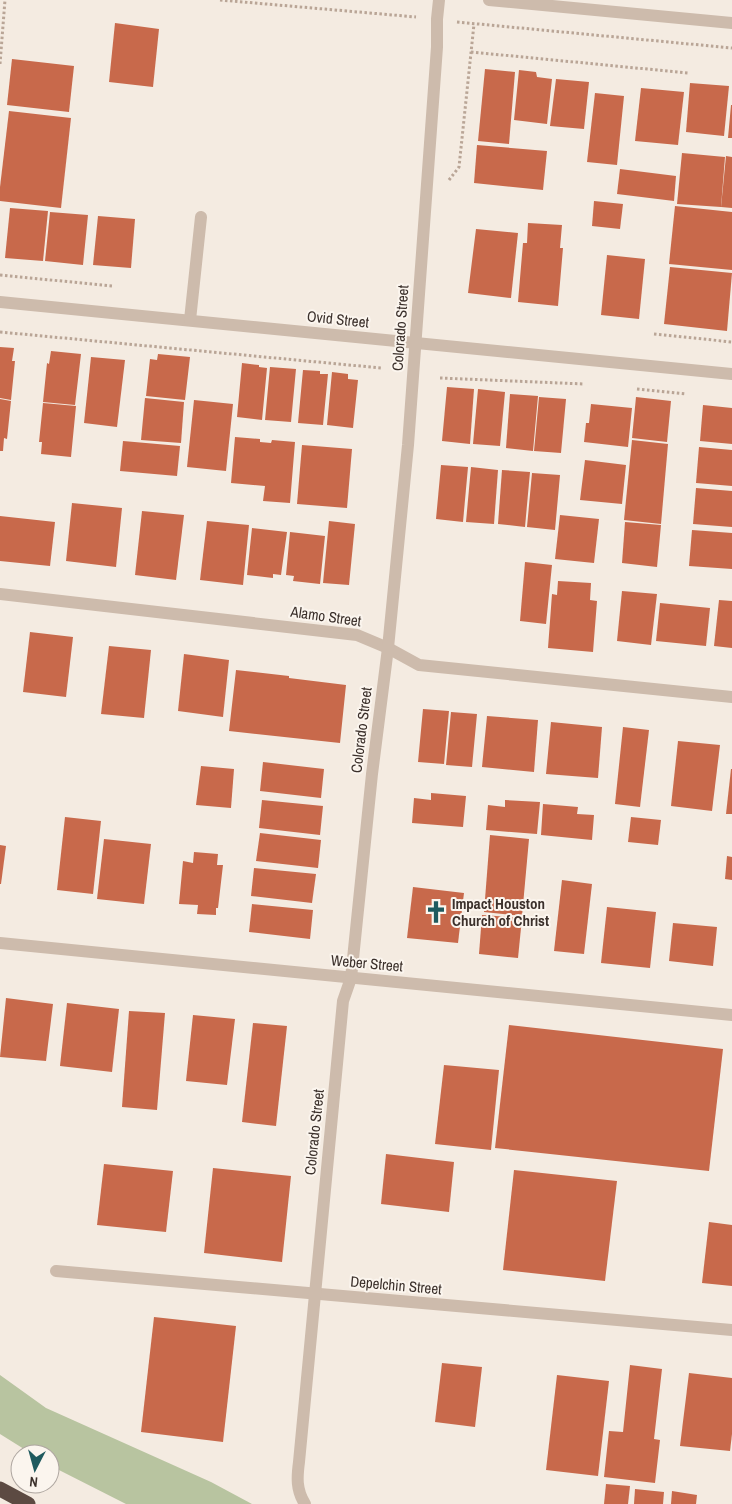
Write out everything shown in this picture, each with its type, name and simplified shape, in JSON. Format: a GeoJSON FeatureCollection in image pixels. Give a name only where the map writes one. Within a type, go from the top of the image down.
{"type":"FeatureCollection","features":[{"type":"Feature","properties":{"kind":"highway"},"geometry":{"type":"LineString","coordinates":[[0,1489],[28,1504]]}},
{"type":"Feature","properties":{"kind":"street","name":"Colorado Street"},"geometry":{"type":"LineString","coordinates":[[305,1504],[300,1497],[297,1482],[298,1462],[343,1002],[351,978],[372,774],[388,648],[408,445],[438,47],[437,19],[439,0]]}},
{"type":"Feature","properties":{"kind":"street"},"geometry":{"type":"LineString","coordinates":[[489,0],[732,23]]}},
{"type":"Feature","properties":{"kind":"street"},"geometry":{"type":"LineString","coordinates":[[190,320],[201,217]]}},
{"type":"Feature","properties":{"kind":"street","name":"Ovid Street"},"geometry":{"type":"LineString","coordinates":[[0,302],[732,374]]}},
{"type":"Feature","properties":{"kind":"street","name":"Alamo Street"},"geometry":{"type":"LineString","coordinates":[[0,594],[357,635],[388,648],[419,665],[732,697]]}},
{"type":"Feature","properties":{"kind":"street","name":"Weber Street"},"geometry":{"type":"LineString","coordinates":[[0,943],[732,1015]]}},
{"type":"Feature","properties":{"kind":"street","name":"Depelchin Street"},"geometry":{"type":"LineString","coordinates":[[56,1271],[732,1330]]}},
{"type":"Feature","properties":{"kind":"path"},"geometry":{"type":"LineString","coordinates":[[0,64],[5,0]]}},
{"type":"Feature","properties":{"kind":"path"},"geometry":{"type":"LineString","coordinates":[[220,0],[422,18]]}},
{"type":"Feature","properties":{"kind":"path"},"geometry":{"type":"LineString","coordinates":[[467,23],[732,48]]}},
{"type":"Feature","properties":{"kind":"path"},"geometry":{"type":"LineString","coordinates":[[449,180],[459,166],[474,24]]}},
{"type":"Feature","properties":{"kind":"path"},"geometry":{"type":"LineString","coordinates":[[471,52],[688,73]]}},
{"type":"Feature","properties":{"kind":"path"},"geometry":{"type":"LineString","coordinates":[[0,275],[112,286]]}},
{"type":"Feature","properties":{"kind":"path"},"geometry":{"type":"LineString","coordinates":[[0,332],[381,368]]}},
{"type":"Feature","properties":{"kind":"path"},"geometry":{"type":"LineString","coordinates":[[654,334],[732,342]]}},
{"type":"Feature","properties":{"kind":"path"},"geometry":{"type":"LineString","coordinates":[[440,378],[584,384]]}},
{"type":"Feature","properties":{"kind":"path"},"geometry":{"type":"LineString","coordinates":[[637,389],[686,394]]}},
{"type":"Feature","properties":{"kind":"green space"},"geometry":{"type":"Polygon","coordinates":[[[0,1375],[46,1408],[211,1482],[252,1504],[126,1504],[60,1471],[60,1444],[16,1444],[0,1434],[0,1375]]]}},
{"type":"Feature","properties":{"kind":"building"},"geometry":{"type":"Polygon","coordinates":[[[115,23],[159,29],[153,87],[109,82],[115,23]]]}},
{"type":"Feature","properties":{"kind":"building"},"geometry":{"type":"Polygon","coordinates":[[[12,59],[74,66],[69,112],[7,105],[12,59]]]}},
{"type":"Feature","properties":{"kind":"building"},"geometry":{"type":"Polygon","coordinates":[[[485,69],[515,72],[509,144],[478,141],[485,69]]]}},
{"type":"Feature","properties":{"kind":"building"},"geometry":{"type":"Polygon","coordinates":[[[519,70],[536,72],[537,77],[552,79],[547,124],[514,120],[519,70]]]}},
{"type":"Feature","properties":{"kind":"building"},"geometry":{"type":"Polygon","coordinates":[[[556,79],[589,82],[584,129],[550,126],[556,79]]]}},
{"type":"Feature","properties":{"kind":"building"},"geometry":{"type":"Polygon","coordinates":[[[690,83],[729,86],[724,136],[686,132],[690,83]]]}},
{"type":"Feature","properties":{"kind":"building"},"geometry":{"type":"Polygon","coordinates":[[[641,88],[684,92],[678,145],[635,141],[641,88]]]}},
{"type":"Feature","properties":{"kind":"building"},"geometry":{"type":"Polygon","coordinates":[[[595,93],[624,96],[617,165],[587,162],[595,93]]]}},
{"type":"Feature","properties":{"kind":"building"},"geometry":{"type":"Polygon","coordinates":[[[731,105],[732,138],[728,138],[731,105]]]}},
{"type":"Feature","properties":{"kind":"building"},"geometry":{"type":"Polygon","coordinates":[[[9,111],[71,118],[61,208],[0,201],[9,111]]]}},
{"type":"Feature","properties":{"kind":"building"},"geometry":{"type":"Polygon","coordinates":[[[477,145],[547,151],[543,190],[474,183],[477,145]]]}},
{"type":"Feature","properties":{"kind":"building"},"geometry":{"type":"Polygon","coordinates":[[[682,153],[725,157],[721,207],[677,204],[682,153]]]}},
{"type":"Feature","properties":{"kind":"building"},"geometry":{"type":"Polygon","coordinates":[[[726,156],[732,157],[732,208],[721,207],[726,156]]]}},
{"type":"Feature","properties":{"kind":"building"},"geometry":{"type":"Polygon","coordinates":[[[620,169],[676,176],[674,201],[617,194],[620,169]]]}},
{"type":"Feature","properties":{"kind":"building"},"geometry":{"type":"Polygon","coordinates":[[[594,201],[623,204],[620,229],[592,226],[594,201]]]}},
{"type":"Feature","properties":{"kind":"building"},"geometry":{"type":"Polygon","coordinates":[[[675,206],[732,212],[732,270],[669,264],[675,206]]]}},
{"type":"Feature","properties":{"kind":"building"},"geometry":{"type":"Polygon","coordinates":[[[10,208],[48,211],[43,261],[5,258],[10,208]]]}},
{"type":"Feature","properties":{"kind":"building"},"geometry":{"type":"Polygon","coordinates":[[[50,212],[88,215],[83,265],[45,261],[50,212]]]}},
{"type":"Feature","properties":{"kind":"building"},"geometry":{"type":"Polygon","coordinates":[[[98,216],[135,219],[131,268],[93,265],[98,216]]]}},
{"type":"Feature","properties":{"kind":"building"},"geometry":{"type":"Polygon","coordinates":[[[528,223],[562,225],[560,248],[563,248],[558,306],[518,302],[523,243],[527,243],[528,223]]]}},
{"type":"Feature","properties":{"kind":"building"},"geometry":{"type":"Polygon","coordinates":[[[476,229],[518,233],[511,298],[468,293],[476,229]]]}},
{"type":"Feature","properties":{"kind":"building"},"geometry":{"type":"Polygon","coordinates":[[[607,255],[645,259],[639,319],[601,315],[607,255]]]}},
{"type":"Feature","properties":{"kind":"building"},"geometry":{"type":"Polygon","coordinates":[[[670,267],[732,273],[727,331],[664,324],[670,267]]]}},
{"type":"Feature","properties":{"kind":"building"},"geometry":{"type":"Polygon","coordinates":[[[0,347],[14,348],[12,361],[15,361],[11,400],[0,398],[0,347]]]}},
{"type":"Feature","properties":{"kind":"building"},"geometry":{"type":"Polygon","coordinates":[[[51,351],[81,354],[75,405],[43,402],[47,363],[49,364],[51,351]]]}},
{"type":"Feature","properties":{"kind":"building"},"geometry":{"type":"Polygon","coordinates":[[[158,354],[190,357],[185,400],[146,396],[150,359],[157,360],[158,354]]]}},
{"type":"Feature","properties":{"kind":"building"},"geometry":{"type":"Polygon","coordinates":[[[91,357],[125,360],[117,427],[84,423],[91,357]]]}},
{"type":"Feature","properties":{"kind":"building"},"geometry":{"type":"Polygon","coordinates":[[[242,363],[267,368],[262,420],[237,417],[242,363]]]}},
{"type":"Feature","properties":{"kind":"building"},"geometry":{"type":"Polygon","coordinates":[[[270,367],[296,369],[291,422],[265,420],[270,367]]]}},
{"type":"Feature","properties":{"kind":"building"},"geometry":{"type":"Polygon","coordinates":[[[303,370],[320,371],[320,374],[328,374],[323,425],[298,423],[303,370]]]}},
{"type":"Feature","properties":{"kind":"building"},"geometry":{"type":"Polygon","coordinates":[[[332,372],[348,374],[348,379],[358,380],[353,428],[327,425],[332,372]]]}},
{"type":"Feature","properties":{"kind":"building"},"geometry":{"type":"Polygon","coordinates":[[[447,387],[474,389],[470,444],[442,441],[447,387]]]}},
{"type":"Feature","properties":{"kind":"building"},"geometry":{"type":"Polygon","coordinates":[[[478,389],[505,392],[500,446],[473,444],[478,389]]]}},
{"type":"Feature","properties":{"kind":"building"},"geometry":{"type":"Polygon","coordinates":[[[510,394],[538,396],[533,451],[506,448],[510,394]]]}},
{"type":"Feature","properties":{"kind":"building"},"geometry":{"type":"Polygon","coordinates":[[[539,397],[566,399],[561,453],[534,451],[539,397]]]}},
{"type":"Feature","properties":{"kind":"building"},"geometry":{"type":"Polygon","coordinates":[[[636,397],[671,401],[667,442],[632,438],[636,397]]]}},
{"type":"Feature","properties":{"kind":"building"},"geometry":{"type":"Polygon","coordinates":[[[145,398],[184,402],[181,443],[141,440],[145,398]]]}},
{"type":"Feature","properties":{"kind":"building"},"geometry":{"type":"Polygon","coordinates":[[[0,399],[11,401],[7,439],[4,438],[3,451],[0,451],[0,399]]]}},
{"type":"Feature","properties":{"kind":"building"},"geometry":{"type":"Polygon","coordinates":[[[194,400],[233,404],[226,471],[187,467],[194,400]]]}},
{"type":"Feature","properties":{"kind":"building"},"geometry":{"type":"Polygon","coordinates":[[[43,403],[76,406],[71,457],[41,454],[42,442],[39,442],[43,403]]]}},
{"type":"Feature","properties":{"kind":"building"},"geometry":{"type":"Polygon","coordinates":[[[591,404],[632,408],[628,447],[584,442],[591,404]]]}},
{"type":"Feature","properties":{"kind":"building"},"geometry":{"type":"Polygon","coordinates":[[[703,405],[732,408],[732,444],[700,441],[703,405]]]}},
{"type":"Feature","properties":{"kind":"building"},"geometry":{"type":"Polygon","coordinates":[[[235,437],[260,439],[260,442],[271,443],[272,440],[295,442],[290,503],[263,501],[265,486],[231,483],[235,437]]]}},
{"type":"Feature","properties":{"kind":"building"},"geometry":{"type":"Polygon","coordinates":[[[632,440],[668,444],[661,524],[624,520],[632,440]]]}},
{"type":"Feature","properties":{"kind":"building"},"geometry":{"type":"Polygon","coordinates":[[[123,441],[180,446],[177,476],[120,471],[123,441]]]}},
{"type":"Feature","properties":{"kind":"building"},"geometry":{"type":"Polygon","coordinates":[[[302,445],[352,449],[347,508],[297,504],[302,445]]]}},
{"type":"Feature","properties":{"kind":"building"},"geometry":{"type":"Polygon","coordinates":[[[699,447],[732,450],[732,486],[696,483],[699,447]]]}},
{"type":"Feature","properties":{"kind":"building"},"geometry":{"type":"Polygon","coordinates":[[[585,460],[626,465],[622,504],[580,500],[585,460]]]}},
{"type":"Feature","properties":{"kind":"building"},"geometry":{"type":"Polygon","coordinates":[[[441,465],[468,467],[463,522],[436,519],[441,465]]]}},
{"type":"Feature","properties":{"kind":"building"},"geometry":{"type":"Polygon","coordinates":[[[471,467],[498,470],[494,524],[466,522],[471,467]]]}},
{"type":"Feature","properties":{"kind":"building"},"geometry":{"type":"Polygon","coordinates":[[[502,470],[530,472],[525,527],[498,524],[502,470]]]}},
{"type":"Feature","properties":{"kind":"building"},"geometry":{"type":"Polygon","coordinates":[[[532,473],[560,475],[555,530],[527,527],[532,473]]]}},
{"type":"Feature","properties":{"kind":"building"},"geometry":{"type":"Polygon","coordinates":[[[696,488],[732,491],[732,527],[693,524],[696,488]]]}},
{"type":"Feature","properties":{"kind":"building"},"geometry":{"type":"Polygon","coordinates":[[[72,503],[122,508],[116,567],[66,561],[72,503]]]}},
{"type":"Feature","properties":{"kind":"building"},"geometry":{"type":"Polygon","coordinates":[[[142,511],[184,515],[176,580],[135,575],[142,511]]]}},
{"type":"Feature","properties":{"kind":"building"},"geometry":{"type":"Polygon","coordinates":[[[560,515],[599,519],[594,563],[555,559],[560,515]]]}},
{"type":"Feature","properties":{"kind":"building"},"geometry":{"type":"Polygon","coordinates":[[[0,516],[55,522],[50,566],[0,561],[0,516]]]}},
{"type":"Feature","properties":{"kind":"building"},"geometry":{"type":"Polygon","coordinates":[[[207,521],[249,525],[243,585],[200,580],[207,521]]]}},
{"type":"Feature","properties":{"kind":"building"},"geometry":{"type":"Polygon","coordinates":[[[329,521],[355,524],[349,585],[323,583],[329,521]]]}},
{"type":"Feature","properties":{"kind":"building"},"geometry":{"type":"Polygon","coordinates":[[[625,522],[661,525],[657,567],[622,563],[625,522]]]}},
{"type":"Feature","properties":{"kind":"building"},"geometry":{"type":"Polygon","coordinates":[[[252,528],[287,532],[281,575],[273,574],[273,578],[247,575],[252,528]]]}},
{"type":"Feature","properties":{"kind":"building"},"geometry":{"type":"Polygon","coordinates":[[[692,530],[732,533],[732,569],[689,566],[692,530]]]}},
{"type":"Feature","properties":{"kind":"building"},"geometry":{"type":"Polygon","coordinates":[[[290,532],[325,536],[320,584],[293,581],[294,576],[286,575],[290,532]]]}},
{"type":"Feature","properties":{"kind":"building"},"geometry":{"type":"Polygon","coordinates":[[[525,562],[552,565],[546,624],[520,621],[525,562]]]}},
{"type":"Feature","properties":{"kind":"building"},"geometry":{"type":"Polygon","coordinates":[[[558,581],[591,583],[590,600],[597,601],[593,652],[548,648],[552,594],[557,595],[558,581]]]}},
{"type":"Feature","properties":{"kind":"building"},"geometry":{"type":"Polygon","coordinates":[[[622,591],[657,594],[651,645],[617,641],[622,591]]]}},
{"type":"Feature","properties":{"kind":"building"},"geometry":{"type":"Polygon","coordinates":[[[719,600],[732,601],[732,648],[714,646],[719,600]]]}},
{"type":"Feature","properties":{"kind":"building"},"geometry":{"type":"Polygon","coordinates":[[[660,603],[710,608],[706,646],[656,641],[660,603]]]}},
{"type":"Feature","properties":{"kind":"building"},"geometry":{"type":"Polygon","coordinates":[[[30,632],[73,637],[66,697],[23,692],[30,632]]]}},
{"type":"Feature","properties":{"kind":"building"},"geometry":{"type":"Polygon","coordinates":[[[109,646],[151,650],[144,718],[101,714],[109,646]]]}},
{"type":"Feature","properties":{"kind":"building"},"geometry":{"type":"Polygon","coordinates":[[[184,654],[229,660],[223,717],[178,711],[184,654]]]}},
{"type":"Feature","properties":{"kind":"building"},"geometry":{"type":"Polygon","coordinates":[[[236,670],[346,685],[340,743],[229,731],[236,670]]]}},
{"type":"Feature","properties":{"kind":"building"},"geometry":{"type":"Polygon","coordinates":[[[423,709],[449,711],[444,764],[418,762],[423,709]]]}},
{"type":"Feature","properties":{"kind":"building"},"geometry":{"type":"Polygon","coordinates":[[[451,712],[477,714],[472,767],[446,765],[451,712]]]}},
{"type":"Feature","properties":{"kind":"building"},"geometry":{"type":"Polygon","coordinates":[[[487,716],[538,720],[534,772],[482,767],[487,716]]]}},
{"type":"Feature","properties":{"kind":"building"},"geometry":{"type":"Polygon","coordinates":[[[551,722],[602,727],[598,778],[546,774],[551,722]]]}},
{"type":"Feature","properties":{"kind":"building"},"geometry":{"type":"Polygon","coordinates":[[[623,727],[649,730],[640,807],[615,804],[623,727]]]}},
{"type":"Feature","properties":{"kind":"building"},"geometry":{"type":"Polygon","coordinates":[[[678,741],[720,745],[712,811],[671,806],[678,741]]]}},
{"type":"Feature","properties":{"kind":"building"},"geometry":{"type":"Polygon","coordinates":[[[263,762],[324,769],[321,798],[260,791],[263,762]]]}},
{"type":"Feature","properties":{"kind":"building"},"geometry":{"type":"Polygon","coordinates":[[[201,766],[234,769],[231,808],[196,805],[201,766]]]}},
{"type":"Feature","properties":{"kind":"building"},"geometry":{"type":"Polygon","coordinates":[[[731,769],[732,814],[726,814],[731,769]]]}},
{"type":"Feature","properties":{"kind":"building"},"geometry":{"type":"Polygon","coordinates":[[[431,793],[466,796],[463,827],[412,823],[414,798],[431,800],[431,793]]]}},
{"type":"Feature","properties":{"kind":"building"},"geometry":{"type":"Polygon","coordinates":[[[262,800],[323,806],[320,835],[259,828],[262,800]]]}},
{"type":"Feature","properties":{"kind":"building"},"geometry":{"type":"Polygon","coordinates":[[[505,800],[540,802],[537,834],[486,830],[488,805],[505,807],[505,800]]]}},
{"type":"Feature","properties":{"kind":"building"},"geometry":{"type":"Polygon","coordinates":[[[543,804],[578,807],[577,814],[594,815],[592,840],[541,835],[543,804]]]}},
{"type":"Feature","properties":{"kind":"building"},"geometry":{"type":"Polygon","coordinates":[[[65,817],[101,821],[93,894],[57,890],[65,817]]]}},
{"type":"Feature","properties":{"kind":"building"},"geometry":{"type":"Polygon","coordinates":[[[631,817],[661,820],[658,845],[628,842],[631,817]]]}},
{"type":"Feature","properties":{"kind":"building"},"geometry":{"type":"Polygon","coordinates":[[[260,833],[321,840],[318,868],[256,861],[260,833]]]}},
{"type":"Feature","properties":{"kind":"building"},"geometry":{"type":"Polygon","coordinates":[[[490,835],[529,839],[522,916],[484,912],[490,835]]]}},
{"type":"Feature","properties":{"kind":"building"},"geometry":{"type":"Polygon","coordinates":[[[104,839],[151,844],[144,904],[97,899],[104,839]]]}},
{"type":"Feature","properties":{"kind":"building"},"geometry":{"type":"Polygon","coordinates":[[[0,845],[6,846],[1,884],[0,884],[0,845]]]}},
{"type":"Feature","properties":{"kind":"building"},"geometry":{"type":"Polygon","coordinates":[[[194,852],[218,854],[217,865],[223,865],[216,915],[197,914],[198,905],[179,904],[183,861],[193,863],[194,852]]]}},
{"type":"Feature","properties":{"kind":"building"},"geometry":{"type":"Polygon","coordinates":[[[727,856],[732,857],[732,880],[725,879],[727,856]]]}},
{"type":"Feature","properties":{"kind":"building"},"geometry":{"type":"Polygon","coordinates":[[[254,868],[316,874],[312,903],[251,896],[254,868]]]}},
{"type":"Feature","properties":{"kind":"building"},"geometry":{"type":"Polygon","coordinates":[[[562,880],[592,884],[584,954],[554,951],[562,880]]]}},
{"type":"Feature","properties":{"kind":"building"},"geometry":{"type":"Polygon","coordinates":[[[413,887],[464,893],[458,943],[407,938],[413,887]]]}},
{"type":"Feature","properties":{"kind":"building"},"geometry":{"type":"Polygon","coordinates":[[[252,904],[313,910],[310,939],[249,932],[252,904]]]}},
{"type":"Feature","properties":{"kind":"building"},"geometry":{"type":"Polygon","coordinates":[[[607,907],[656,912],[650,968],[601,963],[607,907]]]}},
{"type":"Feature","properties":{"kind":"building"},"geometry":{"type":"Polygon","coordinates":[[[482,915],[522,918],[518,958],[479,954],[482,915]]]}},
{"type":"Feature","properties":{"kind":"building"},"geometry":{"type":"Polygon","coordinates":[[[673,923],[717,927],[713,966],[669,961],[673,923]]]}},
{"type":"Feature","properties":{"kind":"building"},"geometry":{"type":"Polygon","coordinates":[[[6,998],[53,1004],[46,1061],[0,1057],[6,998]]]}},
{"type":"Feature","properties":{"kind":"building"},"geometry":{"type":"Polygon","coordinates":[[[67,1003],[119,1009],[112,1072],[60,1066],[67,1003]]]}},
{"type":"Feature","properties":{"kind":"building"},"geometry":{"type":"Polygon","coordinates":[[[129,1011],[165,1013],[157,1110],[122,1107],[129,1011]]]}},
{"type":"Feature","properties":{"kind":"building"},"geometry":{"type":"Polygon","coordinates":[[[193,1015],[235,1019],[227,1085],[186,1081],[193,1015]]]}},
{"type":"Feature","properties":{"kind":"building"},"geometry":{"type":"Polygon","coordinates":[[[253,1023],[287,1026],[276,1126],[242,1122],[253,1023]]]}},
{"type":"Feature","properties":{"kind":"building"},"geometry":{"type":"Polygon","coordinates":[[[509,1025],[723,1049],[709,1171],[495,1148],[509,1025]]]}},
{"type":"Feature","properties":{"kind":"building"},"geometry":{"type":"Polygon","coordinates":[[[444,1065],[499,1070],[491,1150],[435,1144],[444,1065]]]}},
{"type":"Feature","properties":{"kind":"building"},"geometry":{"type":"Polygon","coordinates":[[[386,1154],[454,1162],[449,1212],[381,1204],[386,1154]]]}},
{"type":"Feature","properties":{"kind":"building"},"geometry":{"type":"Polygon","coordinates":[[[104,1164],[173,1171],[166,1232],[97,1225],[104,1164]]]}},
{"type":"Feature","properties":{"kind":"building"},"geometry":{"type":"Polygon","coordinates":[[[213,1168],[291,1176],[282,1262],[204,1253],[213,1168]]]}},
{"type":"Feature","properties":{"kind":"building"},"geometry":{"type":"Polygon","coordinates":[[[514,1170],[617,1181],[605,1281],[503,1270],[514,1170]]]}},
{"type":"Feature","properties":{"kind":"building"},"geometry":{"type":"Polygon","coordinates":[[[709,1222],[732,1225],[732,1286],[702,1283],[709,1222]]]}},
{"type":"Feature","properties":{"kind":"building"},"geometry":{"type":"Polygon","coordinates":[[[154,1317],[236,1326],[223,1442],[141,1432],[154,1317]]]}},
{"type":"Feature","properties":{"kind":"building"},"geometry":{"type":"Polygon","coordinates":[[[442,1363],[482,1367],[475,1427],[435,1422],[442,1363]]]}},
{"type":"Feature","properties":{"kind":"building"},"geometry":{"type":"Polygon","coordinates":[[[630,1365],[662,1369],[654,1439],[660,1440],[655,1483],[604,1477],[609,1431],[623,1432],[630,1365]]]}},
{"type":"Feature","properties":{"kind":"building"},"geometry":{"type":"Polygon","coordinates":[[[689,1373],[732,1378],[732,1434],[730,1451],[680,1446],[689,1373]]]}},
{"type":"Feature","properties":{"kind":"building"},"geometry":{"type":"Polygon","coordinates":[[[557,1375],[609,1381],[598,1476],[546,1470],[557,1375]]]}},
{"type":"Feature","properties":{"kind":"building"},"geometry":{"type":"Polygon","coordinates":[[[606,1484],[630,1486],[628,1504],[604,1504],[606,1484]]]}},
{"type":"Feature","properties":{"kind":"building"},"geometry":{"type":"Polygon","coordinates":[[[635,1489],[664,1492],[663,1504],[634,1504],[635,1489]]]}},
{"type":"Feature","properties":{"kind":"building"},"geometry":{"type":"Polygon","coordinates":[[[672,1491],[697,1495],[696,1504],[671,1504],[672,1491]]]}},
{"type":"Feature","properties":{"kind":"place","name":"Impact Houston Church of Christ"},"geometry":{"type":"Point","coordinates":[436,912]}}]}
